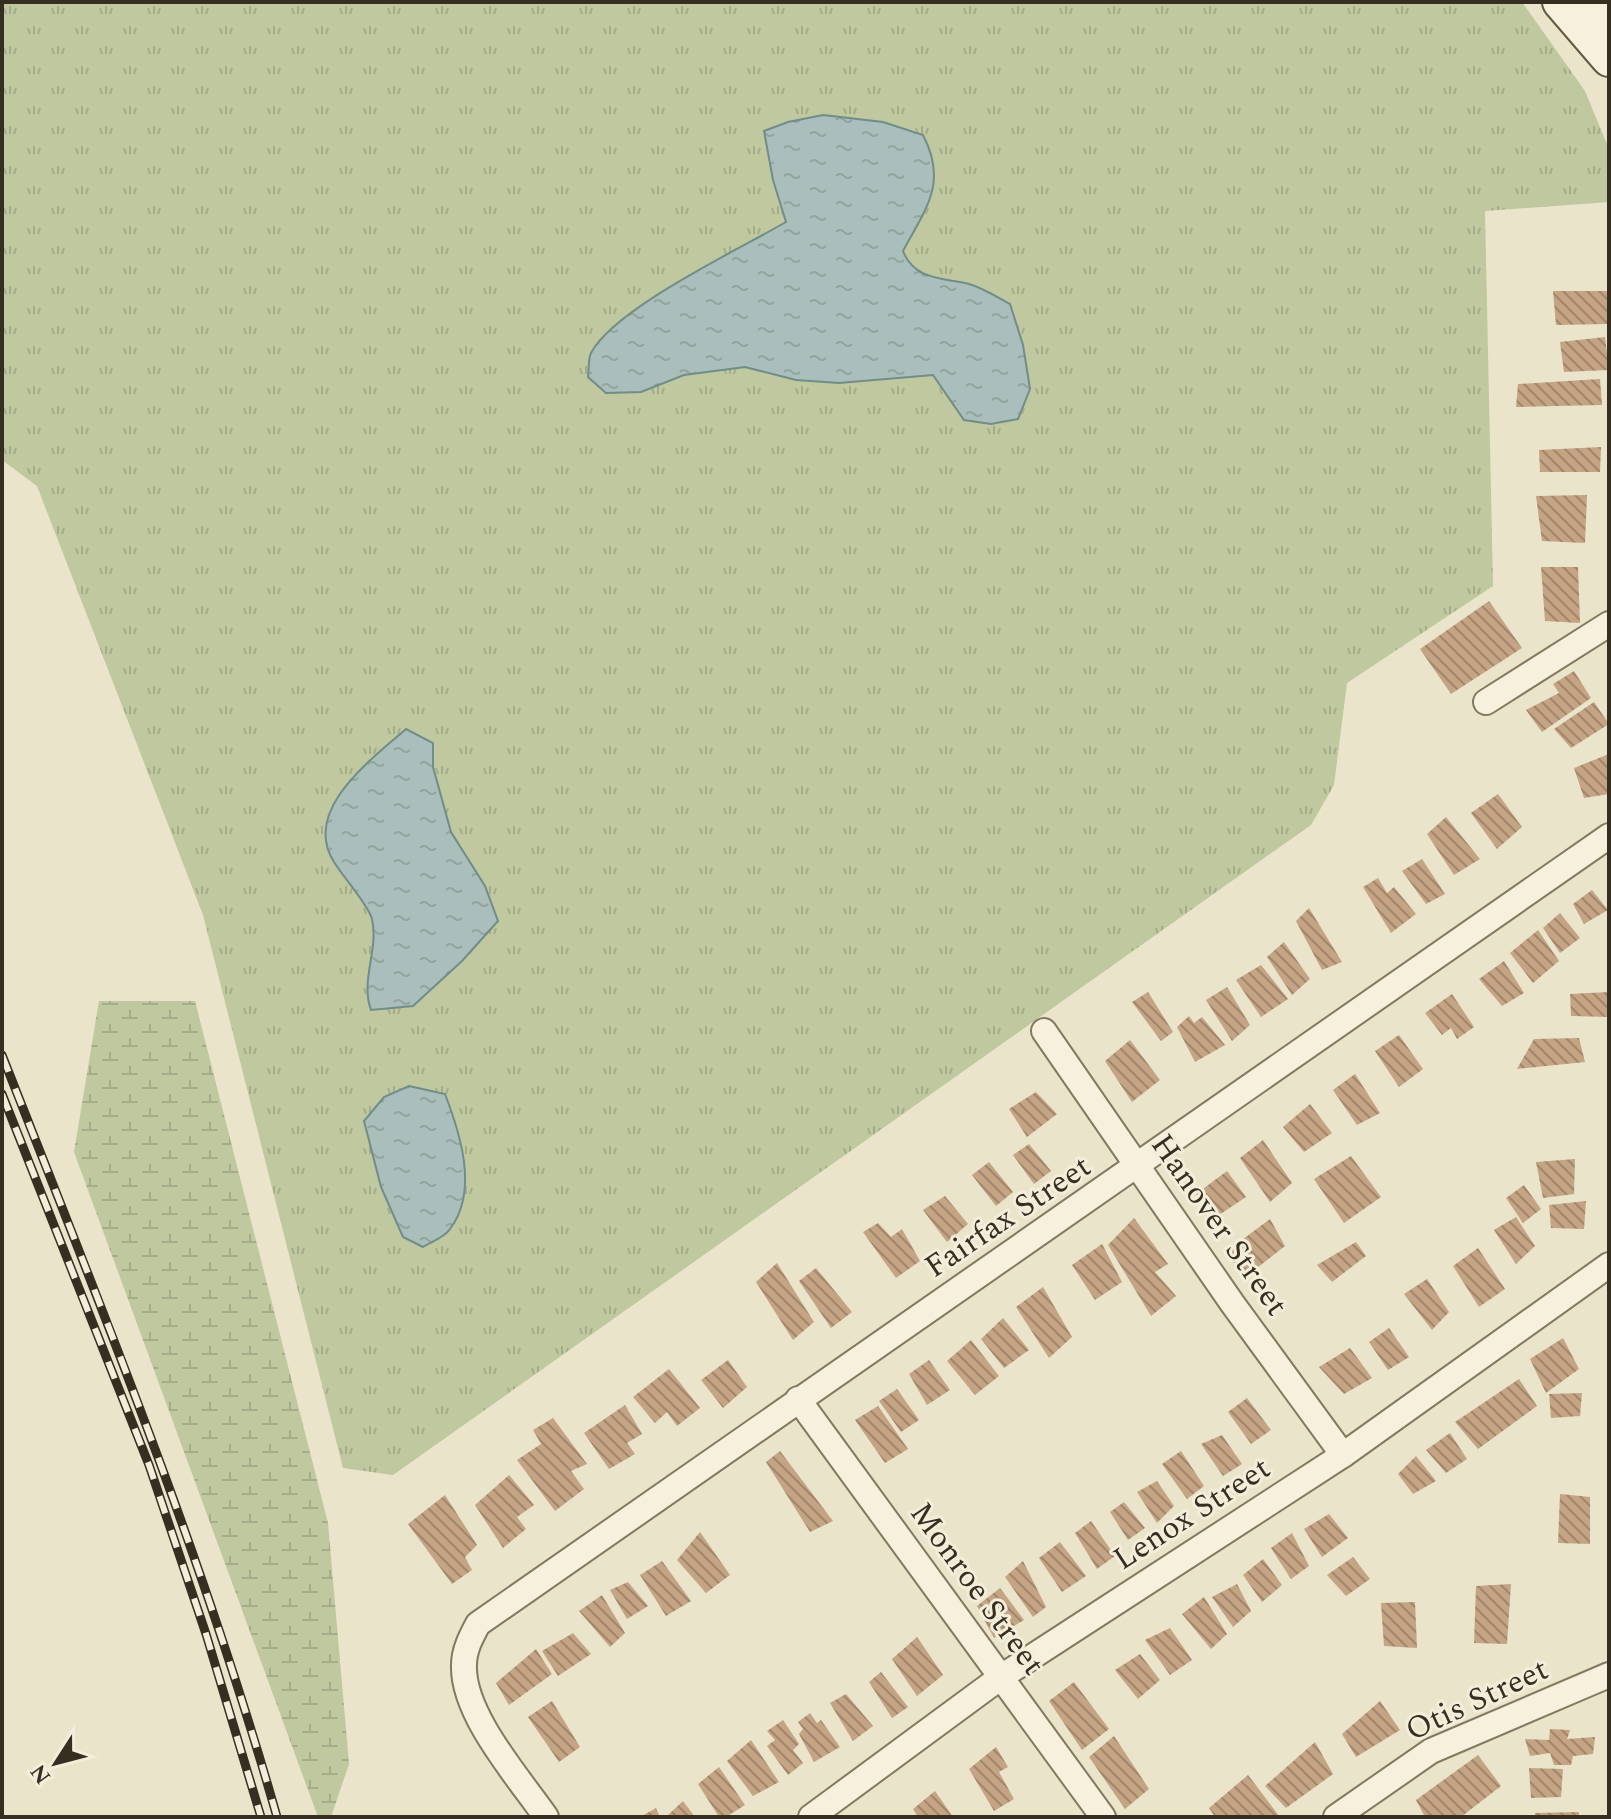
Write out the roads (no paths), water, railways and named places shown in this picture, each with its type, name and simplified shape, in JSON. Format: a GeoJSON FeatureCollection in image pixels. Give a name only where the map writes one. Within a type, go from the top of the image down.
{"type":"FeatureCollection","features":[{"type":"Feature","properties":{"kind":"street"},"geometry":{"type":"LineString","coordinates":[[1585,13],[1609,59]]}},
{"type":"Feature","properties":{"kind":"street"},"geometry":{"type":"LineString","coordinates":[[1585,13],[1609,80]]}},
{"type":"Feature","properties":{"kind":"street"},"geometry":{"type":"LineString","coordinates":[[1486,702],[1609,624]]}},
{"type":"Feature","properties":{"kind":"street","name":"Fairfax Street"},"geometry":{"type":"LineString","coordinates":[[546,1817],[476,1712],[466,1689],[464,1665],[468,1643],[478,1624],[1609,836]]}},
{"type":"Feature","properties":{"kind":"street","name":"Hanover Street"},"geometry":{"type":"LineString","coordinates":[[1044,1031],[1232,1303],[1343,1455]]}},
{"type":"Feature","properties":{"kind":"street","name":"Lenox Street"},"geometry":{"type":"LineString","coordinates":[[811,1817],[1001,1677],[1343,1455],[1609,1265]]}},
{"type":"Feature","properties":{"kind":"street","name":"Monroe Street"},"geometry":{"type":"LineString","coordinates":[[798,1399],[1103,1817]]}},
{"type":"Feature","properties":{"kind":"street","name":"Otis Street"},"geometry":{"type":"LineString","coordinates":[[1336,1817],[1431,1751],[1609,1675]]}},
{"type":"Feature","properties":{"kind":"water"},"geometry":{"type":"Polygon","coordinates":[[[823,115],[883,122],[923,135],[934,167],[934,181],[926,208],[903,251],[914,268],[922,273],[969,284],[1010,304],[1023,345],[1030,389],[1018,419],[991,424],[964,420],[933,375],[839,383],[796,380],[745,367],[684,375],[641,392],[606,393],[588,377],[591,353],[625,317],[680,281],[786,222],[773,180],[764,131],[788,122],[823,115]]]}},
{"type":"Feature","properties":{"kind":"water"},"geometry":{"type":"Polygon","coordinates":[[[406,729],[433,743],[433,767],[451,832],[485,886],[498,921],[462,961],[413,1006],[371,1010],[368,987],[374,931],[372,919],[334,862],[326,843],[327,824],[333,805],[345,787],[406,729]]]}},
{"type":"Feature","properties":{"kind":"water"},"geometry":{"type":"Polygon","coordinates":[[[409,1086],[445,1094],[464,1162],[464,1197],[459,1214],[448,1232],[423,1247],[403,1237],[381,1187],[364,1121],[384,1097],[409,1086]]]}},
{"type":"Feature","properties":{"kind":"railway"},"geometry":{"type":"LineString","coordinates":[[2,1055],[184,1528],[277,1817]]}},
{"type":"Feature","properties":{"kind":"railway"},"geometry":{"type":"LineString","coordinates":[[2,1094],[149,1465],[206,1634],[261,1817]]}}]}
